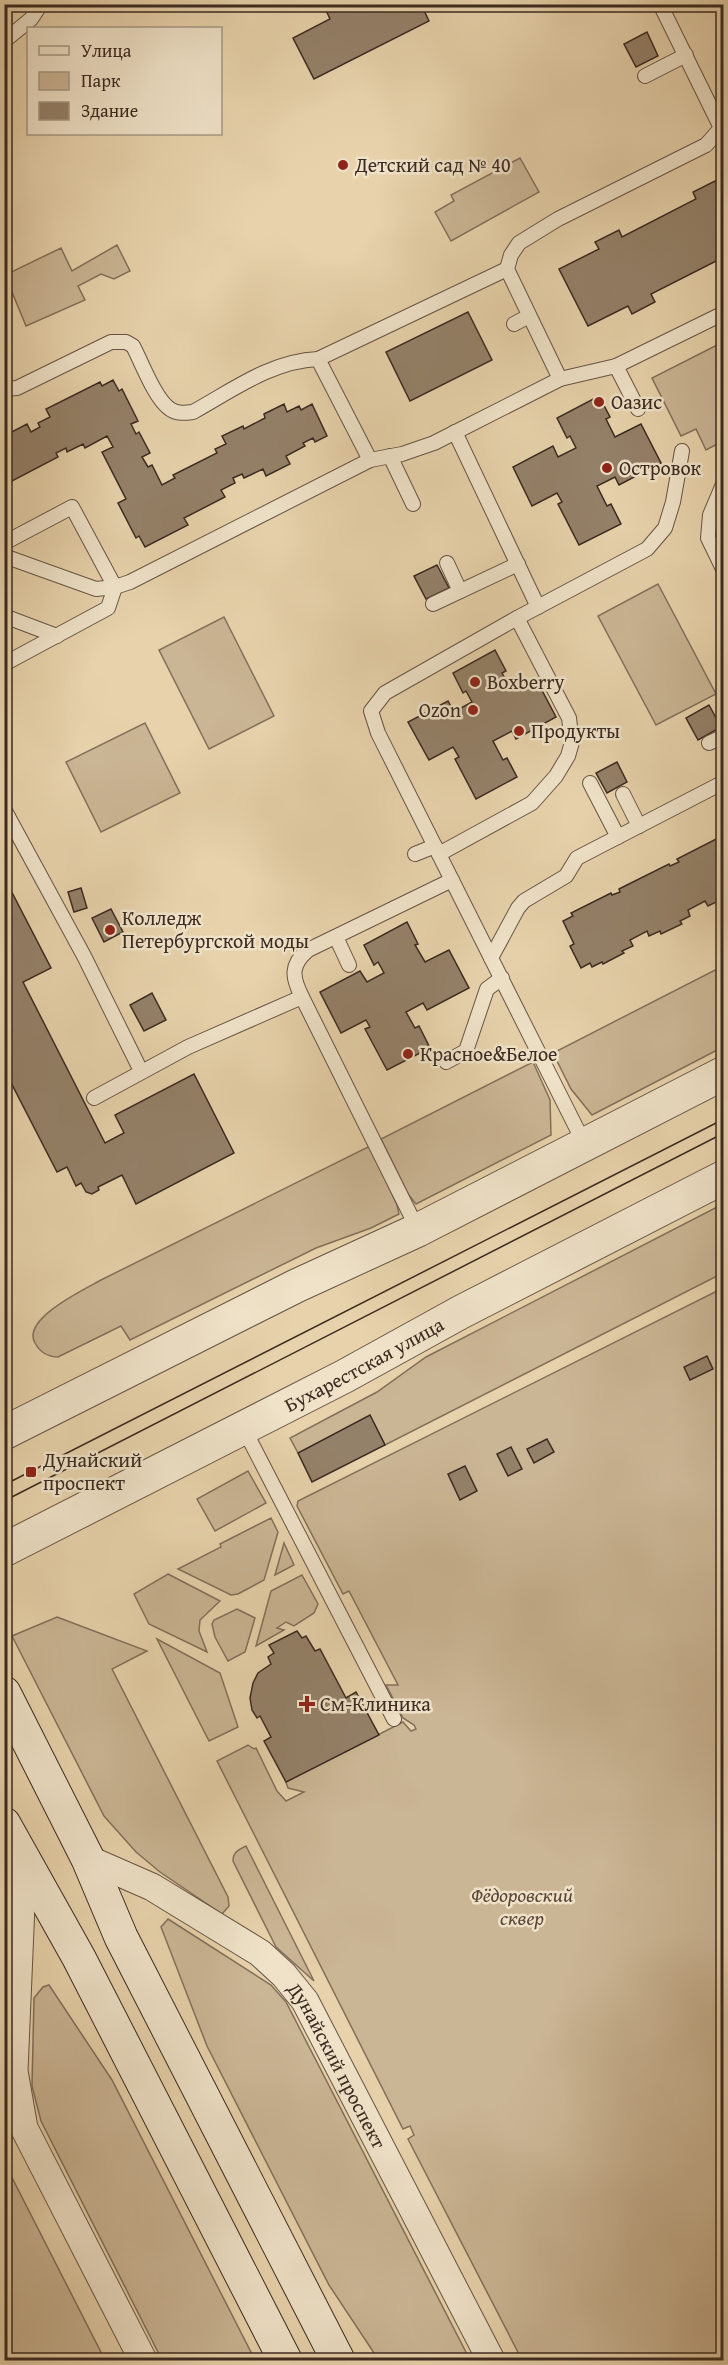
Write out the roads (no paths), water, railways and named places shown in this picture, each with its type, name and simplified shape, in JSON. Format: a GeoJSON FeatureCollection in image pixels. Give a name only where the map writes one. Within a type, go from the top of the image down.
{"type":"FeatureCollection","features":[{"type":"Feature","properties":{"kind":"street"},"geometry":{"type":"LineString","coordinates":[[4,1433],[296,1286],[418,1230],[723,1073]]}},
{"type":"Feature","properties":{"kind":"street","name":"Бухарестская улица"},"geometry":{"type":"LineString","coordinates":[[4,1550],[345,1376],[460,1312],[723,1178]]}},
{"type":"Feature","properties":{"kind":"street"},"geometry":{"type":"LineString","coordinates":[[4,1693],[88,1859],[121,1936],[338,2361]]}},
{"type":"Feature","properties":{"kind":"street"},"geometry":{"type":"LineString","coordinates":[[4,1824],[79,1958],[285,2361]]}},
{"type":"Feature","properties":{"kind":"street"},"geometry":{"type":"LineString","coordinates":[[23,1858],[14,2071],[24,2128],[142,2361]]}},
{"type":"Feature","properties":{"kind":"street","name":"Дунайский проспект"},"geometry":{"type":"LineString","coordinates":[[88,1859],[152,1887],[260,1953],[291,1983],[305,2001],[491,2361]]}},
{"type":"Feature","properties":{"kind":"lane"},"geometry":{"type":"LineString","coordinates":[[4,40],[30,19],[41,4]]}},
{"type":"Feature","properties":{"kind":"lane"},"geometry":{"type":"LineString","coordinates":[[560,380],[507,269],[519,243],[558,219],[706,146],[721,128],[660,4]]}},
{"type":"Feature","properties":{"kind":"lane"},"geometry":{"type":"LineString","coordinates":[[645,76],[686,55]]}},
{"type":"Feature","properties":{"kind":"lane"},"geometry":{"type":"LineString","coordinates":[[4,389],[17,388],[111,342],[126,342],[133,346],[162,402],[171,411],[182,414],[194,412],[273,368],[299,360],[318,359],[507,269]]}},
{"type":"Feature","properties":{"kind":"lane"},"geometry":{"type":"LineString","coordinates":[[4,556],[96,589],[115,587],[130,582],[370,460],[434,443],[560,380],[616,366],[723,313]]}},
{"type":"Feature","properties":{"kind":"lane"},"geometry":{"type":"LineString","coordinates":[[514,324],[529,316]]}},
{"type":"Feature","properties":{"kind":"lane"},"geometry":{"type":"LineString","coordinates":[[318,359],[370,460]]}},
{"type":"Feature","properties":{"kind":"lane"},"geometry":{"type":"LineString","coordinates":[[616,366],[638,409]]}},
{"type":"Feature","properties":{"kind":"lane"},"geometry":{"type":"LineString","coordinates":[[416,854],[437,850],[532,803],[556,776],[568,756],[572,742],[569,718],[530,644],[529,588],[455,432]]}},
{"type":"Feature","properties":{"kind":"lane"},"geometry":{"type":"LineString","coordinates":[[585,1145],[378,733],[371,711],[385,693],[528,612],[646,549],[665,528],[673,502],[682,451]]}},
{"type":"Feature","properties":{"kind":"lane"},"geometry":{"type":"LineString","coordinates":[[390,456],[413,504]]}},
{"type":"Feature","properties":{"kind":"lane"},"geometry":{"type":"LineString","coordinates":[[723,482],[710,515],[708,538],[723,571]]}},
{"type":"Feature","properties":{"kind":"lane"},"geometry":{"type":"LineString","coordinates":[[4,543],[72,507],[115,587],[108,608],[4,664]]}},
{"type":"Feature","properties":{"kind":"lane"},"geometry":{"type":"LineString","coordinates":[[447,563],[460,591]]}},
{"type":"Feature","properties":{"kind":"lane"},"geometry":{"type":"LineString","coordinates":[[433,604],[518,564]]}},
{"type":"Feature","properties":{"kind":"lane"},"geometry":{"type":"LineString","coordinates":[[4,616],[57,636]]}},
{"type":"Feature","properties":{"kind":"lane"},"geometry":{"type":"LineString","coordinates":[[709,744],[723,736]]}},
{"type":"Feature","properties":{"kind":"lane"},"geometry":{"type":"LineString","coordinates":[[492,958],[508,923],[524,901],[566,876],[577,858],[723,782]]}},
{"type":"Feature","properties":{"kind":"lane"},"geometry":{"type":"LineString","coordinates":[[590,783],[618,837]]}},
{"type":"Feature","properties":{"kind":"lane"},"geometry":{"type":"LineString","coordinates":[[623,794],[639,826]]}},
{"type":"Feature","properties":{"kind":"lane"},"geometry":{"type":"LineString","coordinates":[[4,809],[84,956],[141,1071]]}},
{"type":"Feature","properties":{"kind":"lane"},"geometry":{"type":"LineString","coordinates":[[418,1230],[295,984],[294,972],[297,959],[308,950],[452,880]]}},
{"type":"Feature","properties":{"kind":"lane"},"geometry":{"type":"LineString","coordinates":[[336,937],[349,965]]}},
{"type":"Feature","properties":{"kind":"lane"},"geometry":{"type":"LineString","coordinates":[[446,1062],[466,1051],[487,989],[502,978]]}},
{"type":"Feature","properties":{"kind":"lane"},"geometry":{"type":"LineString","coordinates":[[94,1098],[188,1047],[302,997]]}},
{"type":"Feature","properties":{"kind":"lane"},"geometry":{"type":"LineString","coordinates":[[243,1427],[394,1719]]}},
{"type":"Feature","properties":{"kind":"tram line"},"geometry":{"type":"LineString","coordinates":[[4,1485],[724,1119]]}},
{"type":"Feature","properties":{"kind":"tram line"},"geometry":{"type":"LineString","coordinates":[[4,1501],[724,1133]]}},
{"type":"Feature","properties":{"kind":"place","name":"Детский сад № 40"},"geometry":{"type":"Point","coordinates":[343,165]}},
{"type":"Feature","properties":{"kind":"place","name":"Оазис"},"geometry":{"type":"Point","coordinates":[599,402]}},
{"type":"Feature","properties":{"kind":"place","name":"Островок"},"geometry":{"type":"Point","coordinates":[607,468]}},
{"type":"Feature","properties":{"kind":"place","name":"Boxberry"},"geometry":{"type":"Point","coordinates":[475,682]}},
{"type":"Feature","properties":{"kind":"place","name":"Ozon"},"geometry":{"type":"Point","coordinates":[473,710]}},
{"type":"Feature","properties":{"kind":"place","name":"Продукты"},"geometry":{"type":"Point","coordinates":[519,731]}},
{"type":"Feature","properties":{"kind":"place","name":"Колледж Петербургской моды"},"geometry":{"type":"Point","coordinates":[110,930]}},
{"type":"Feature","properties":{"kind":"place","name":"Красное&Белое"},"geometry":{"type":"Point","coordinates":[408,1054]}},
{"type":"Feature","properties":{"kind":"place","name":"Дунайский проспект"},"geometry":{"type":"Point","coordinates":[31,1472]}},
{"type":"Feature","properties":{"kind":"place","name":"См-Клиника"},"geometry":{"type":"Point","coordinates":[307,1704]}},
{"type":"Feature","properties":{"kind":"park label","name":"Фёдоровский сквер"},"geometry":{"type":"Point","coordinates":[522,1906]}}]}
